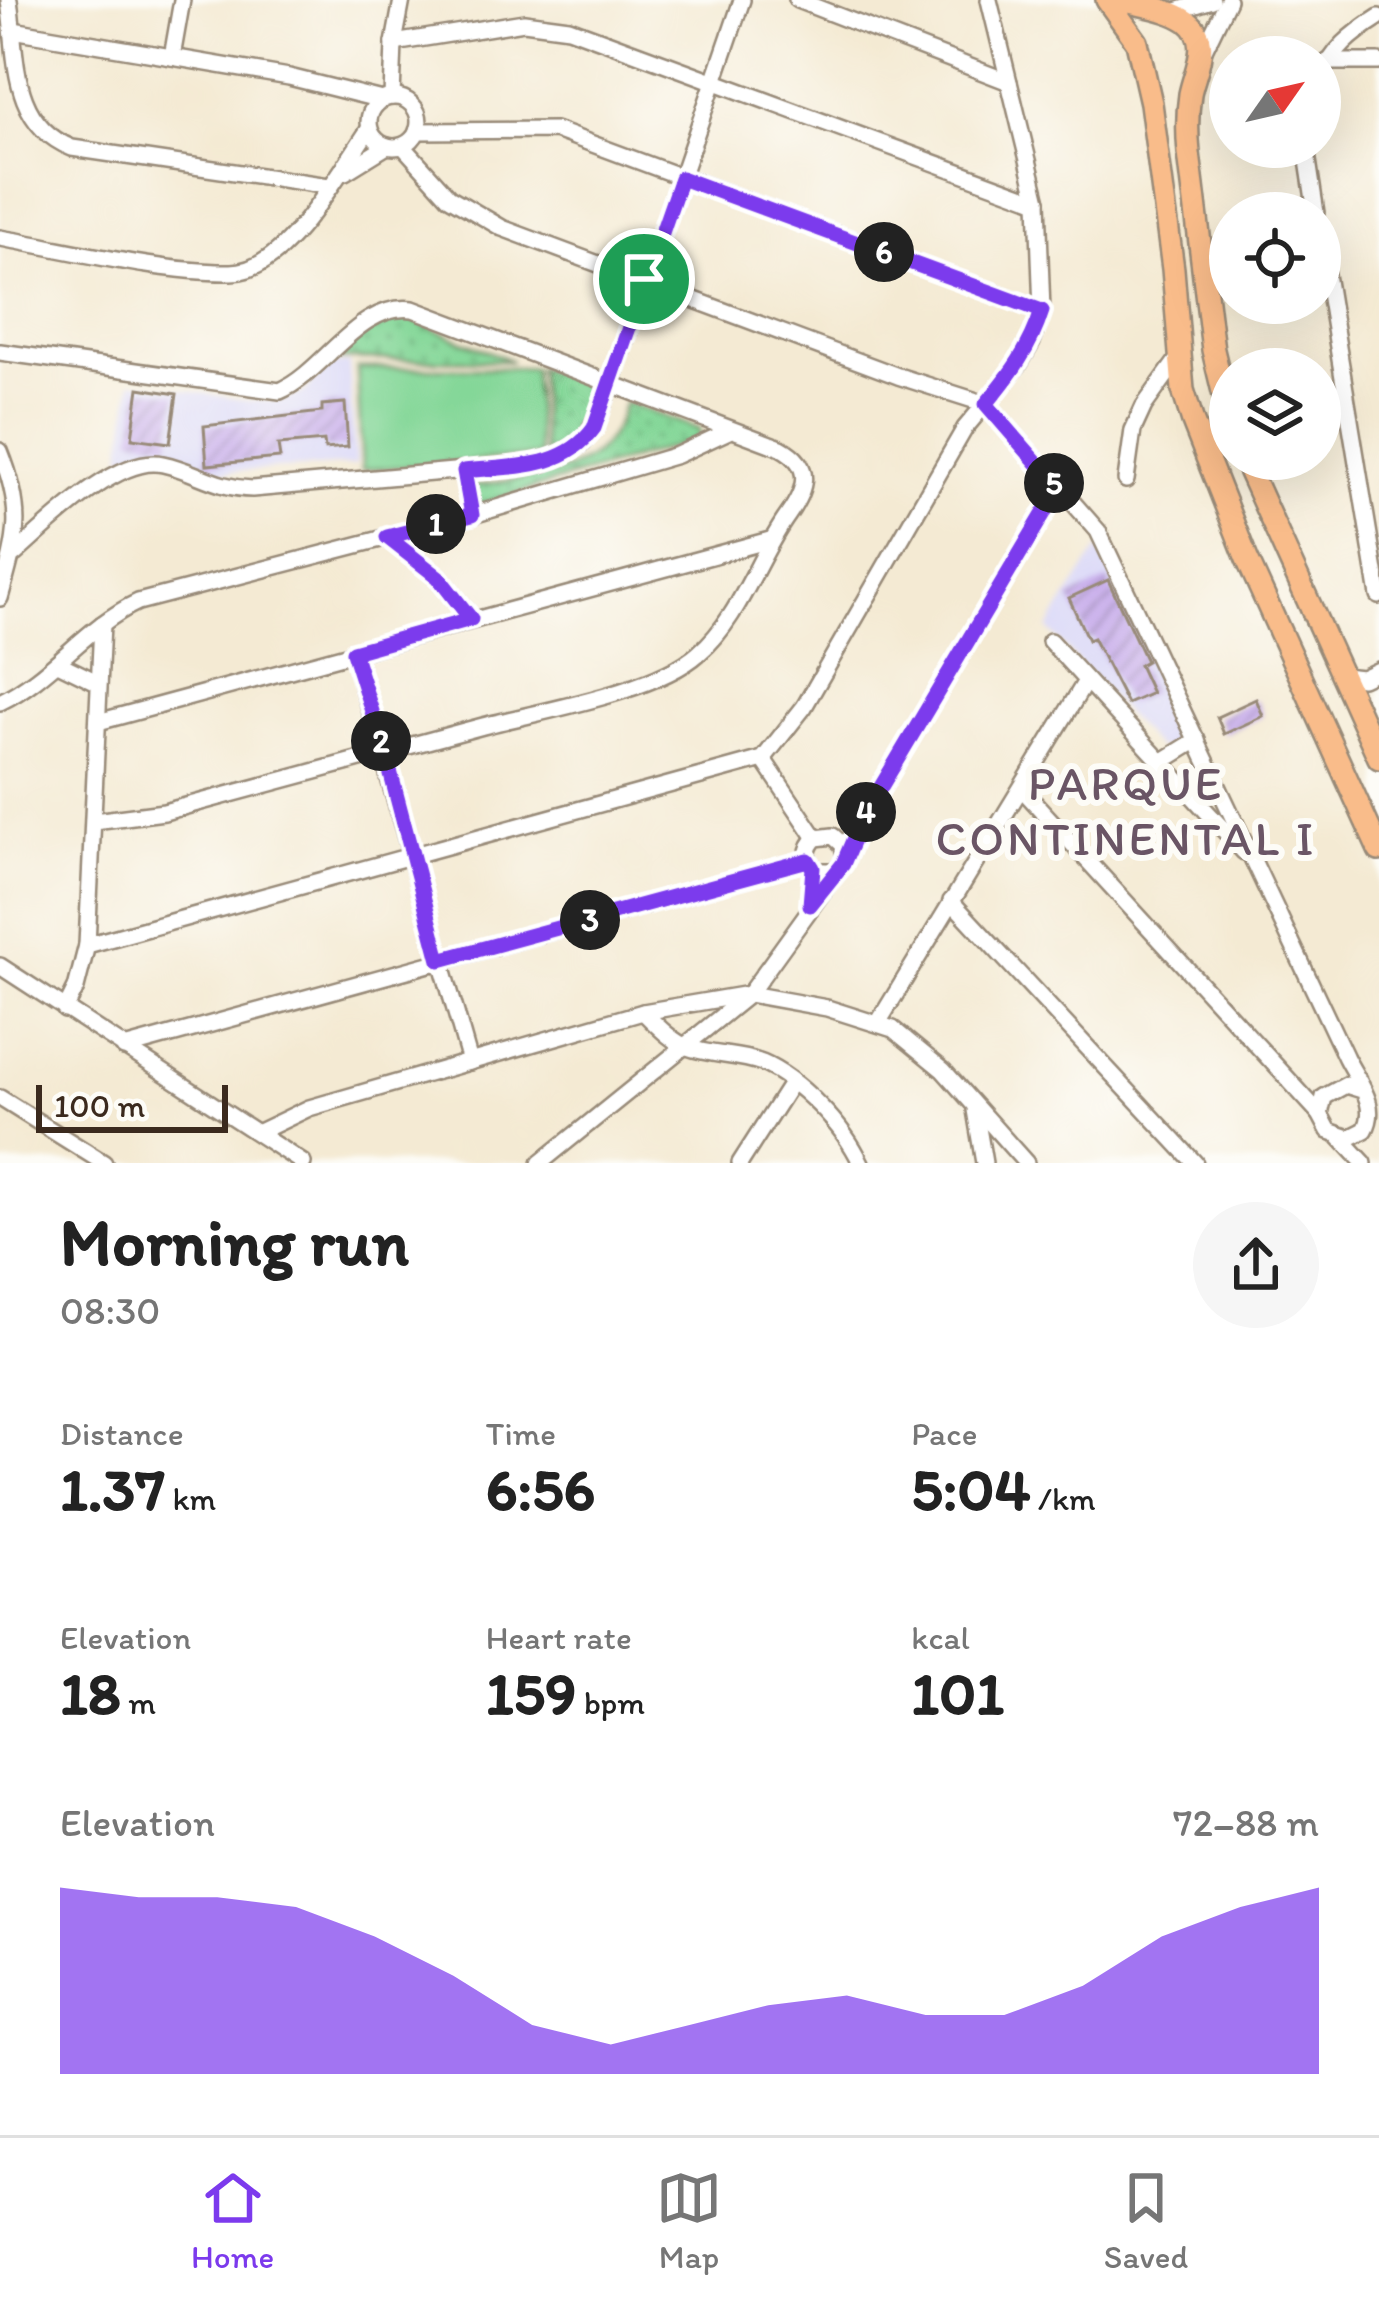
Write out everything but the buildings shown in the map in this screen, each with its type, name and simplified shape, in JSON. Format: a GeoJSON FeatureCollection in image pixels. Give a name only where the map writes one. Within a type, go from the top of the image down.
{"type":"FeatureCollection","features":[{"type":"Feature","properties":{"kind":"main road"},"geometry":{"type":"LineString","coordinates":[[1107,0],[1137,42],[1162,172],[1183,390],[1240,542],[1370,812],[1379,849]]}},
{"type":"Feature","properties":{"kind":"main road"},"geometry":{"type":"LineString","coordinates":[[1122,0],[1170,14],[1196,31],[1202,55],[1186,123],[1214,348]]}},
{"type":"Feature","properties":{"kind":"main road"},"geometry":{"type":"LineString","coordinates":[[1137,42],[1151,24],[1170,14]]}},
{"type":"Feature","properties":{"kind":"main road"},"geometry":{"type":"LineString","coordinates":[[1179,348],[1213,342]]}},
{"type":"Feature","properties":{"kind":"main road"},"geometry":{"type":"LineString","coordinates":[[1254,480],[1378,756]]}},
{"type":"Feature","properties":{"kind":"main road"},"geometry":{"type":"LineString","coordinates":[[1379,838],[1379,849]]}},
{"type":"Feature","properties":{"kind":"street"},"geometry":{"type":"LineString","coordinates":[[9,0],[21,91],[28,110],[52,140],[72,148],[333,181],[417,131],[555,130],[1042,311]]}},
{"type":"Feature","properties":{"kind":"street"},"geometry":{"type":"LineString","coordinates":[[172,57],[182,0]]}},
{"type":"Feature","properties":{"kind":"street"},"geometry":{"type":"LineString","coordinates":[[0,238],[235,273],[253,268],[284,246],[369,129],[370,112],[387,99],[402,0]]}},
{"type":"Feature","properties":{"kind":"street"},"geometry":{"type":"LineString","coordinates":[[15,554],[93,490],[139,463],[170,466],[211,484],[242,489],[544,464],[583,443],[594,428],[742,0]]}},
{"type":"Feature","properties":{"kind":"street"},"geometry":{"type":"LineString","coordinates":[[797,0],[1009,82]]}},
{"type":"Feature","properties":{"kind":"street"},"geometry":{"type":"LineString","coordinates":[[87,945],[763,759],[804,707],[946,459],[1019,364],[1042,311],[1038,201],[989,0]]}},
{"type":"Feature","properties":{"kind":"street"},"geometry":{"type":"LineString","coordinates":[[1170,14],[1212,0]]}},
{"type":"Feature","properties":{"kind":"street"},"geometry":{"type":"LineString","coordinates":[[1202,55],[1228,0]]}},
{"type":"Feature","properties":{"kind":"street"},"geometry":{"type":"LineString","coordinates":[[1341,46],[1379,17]]}},
{"type":"Feature","properties":{"kind":"street"},"geometry":{"type":"LineString","coordinates":[[394,44],[524,22],[568,28],[1038,201]]}},
{"type":"Feature","properties":{"kind":"street"},"geometry":{"type":"LineString","coordinates":[[14,30],[290,77],[387,99],[414,107],[417,131]]}},
{"type":"Feature","properties":{"kind":"street"},"geometry":{"type":"LineString","coordinates":[[1341,62],[1379,62]]}},
{"type":"Feature","properties":{"kind":"street"},"geometry":{"type":"LineString","coordinates":[[369,129],[473,214],[898,376],[986,404],[1098,531],[1370,1096],[1373,1114],[1366,1130],[1340,1137]]}},
{"type":"Feature","properties":{"kind":"street"},"geometry":{"type":"LineString","coordinates":[[0,352],[280,391],[306,378],[371,319],[397,307],[790,453],[806,477],[801,495],[770,540],[723,626],[695,658],[678,668],[598,696],[164,812],[94,821]]}},
{"type":"Feature","properties":{"kind":"street"},"geometry":{"type":"LineString","coordinates":[[1334,324],[1379,596]]}},
{"type":"Feature","properties":{"kind":"street"},"geometry":{"type":"LineString","coordinates":[[1126,480],[1129,443],[1144,406],[1179,348]]}},
{"type":"Feature","properties":{"kind":"street"},"geometry":{"type":"LineString","coordinates":[[1144,406],[1183,390]]}},
{"type":"Feature","properties":{"kind":"street"},"geometry":{"type":"LineString","coordinates":[[0,702],[138,602],[472,515],[677,455],[730,430]]}},
{"type":"Feature","properties":{"kind":"street"},"geometry":{"type":"LineString","coordinates":[[0,451],[15,554],[0,598]]}},
{"type":"Feature","properties":{"kind":"street"},"geometry":{"type":"LineString","coordinates":[[464,471],[472,515]]}},
{"type":"Feature","properties":{"kind":"street"},"geometry":{"type":"LineString","coordinates":[[540,1163],[748,994],[842,863],[863,817],[1059,488]]}},
{"type":"Feature","properties":{"kind":"street"},"geometry":{"type":"LineString","coordinates":[[387,537],[438,577],[471,619]]}},
{"type":"Feature","properties":{"kind":"street"},"geometry":{"type":"LineString","coordinates":[[98,722],[770,540]]}},
{"type":"Feature","properties":{"kind":"street"},"geometry":{"type":"LineString","coordinates":[[65,1010],[87,945],[102,624]]}},
{"type":"Feature","properties":{"kind":"street"},"geometry":{"type":"LineString","coordinates":[[1051,640],[1254,863]]}},
{"type":"Feature","properties":{"kind":"street"},"geometry":{"type":"LineString","coordinates":[[353,652],[470,1062]]}},
{"type":"Feature","properties":{"kind":"street"},"geometry":{"type":"LineString","coordinates":[[58,663],[99,683]]}},
{"type":"Feature","properties":{"kind":"street"},"geometry":{"type":"LineString","coordinates":[[1343,676],[1362,678],[1379,670]]}},
{"type":"Feature","properties":{"kind":"street"},"geometry":{"type":"LineString","coordinates":[[878,1023],[1086,681]]}},
{"type":"Feature","properties":{"kind":"street"},"geometry":{"type":"LineString","coordinates":[[1163,761],[1197,740]]}},
{"type":"Feature","properties":{"kind":"street"},"geometry":{"type":"LineString","coordinates":[[124,1048],[811,864],[829,873],[842,863],[843,845],[824,837],[763,759]]}},
{"type":"Feature","properties":{"kind":"street"},"geometry":{"type":"LineString","coordinates":[[1022,789],[1320,1114],[1329,1131],[1364,1163]]}},
{"type":"Feature","properties":{"kind":"street"},"geometry":{"type":"LineString","coordinates":[[810,905],[808,848],[863,817]]}},
{"type":"Feature","properties":{"kind":"street"},"geometry":{"type":"LineString","coordinates":[[951,901],[1195,1163]]}},
{"type":"Feature","properties":{"kind":"street"},"geometry":{"type":"LineString","coordinates":[[0,966],[303,1163]]}},
{"type":"Feature","properties":{"kind":"street"},"geometry":{"type":"LineString","coordinates":[[259,1132],[309,1108],[643,1012],[748,994],[827,1007],[878,1023],[917,1046],[1026,1163]]}},
{"type":"Feature","properties":{"kind":"street"},"geometry":{"type":"LineString","coordinates":[[643,1012],[682,1046],[754,1060],[792,1082],[861,1163]]}},
{"type":"Feature","properties":{"kind":"street"},"geometry":{"type":"LineString","coordinates":[[740,1163],[792,1082]]}},
{"type":"Feature","properties":{"kind":"street"},"geometry":{"type":"LineString","coordinates":[[1320,1114],[1330,1091],[1346,1085],[1370,1096]]}},
{"type":"Feature","properties":{"kind":"street"},"geometry":{"type":"LineString","coordinates":[[0,1098],[104,1163]]}},
{"type":"Feature","properties":{"kind":"street"},"geometry":{"type":"LineString","coordinates":[[975,1107],[984,1163]]}},
{"type":"Feature","properties":{"kind":"shaded area"},"geometry":{"type":"Polygon","coordinates":[[[349,363],[356,465],[201,473],[161,454],[122,457],[132,381],[250,401],[281,401],[304,393],[331,364],[349,363]]]}},
{"type":"Feature","properties":{"kind":"shaded area"},"geometry":{"type":"Polygon","coordinates":[[[1099,547],[1182,724],[1184,734],[1174,747],[1157,748],[1048,629],[1099,547]]]}},
{"type":"Feature","properties":{"kind":"green space"},"geometry":{"type":"Polygon","coordinates":[[[402,316],[512,361],[339,359],[366,330],[402,316]]]}},
{"type":"Feature","properties":{"kind":"green space"},"geometry":{"type":"Polygon","coordinates":[[[357,368],[533,368],[539,456],[362,470],[357,368]]]}},
{"type":"Feature","properties":{"kind":"green space"},"geometry":{"type":"Polygon","coordinates":[[[538,368],[583,382],[592,406],[576,435],[544,455],[538,368]]]}},
{"type":"Feature","properties":{"kind":"green space"},"geometry":{"type":"Polygon","coordinates":[[[624,402],[699,429],[699,439],[478,505],[473,486],[545,475],[586,460],[615,428],[624,402]]]}},
{"type":"Feature","properties":{"kind":"district","name":"PARQUE CONTINENTAL I"},"geometry":{"type":"Point","coordinates":[1126,810]}},
{"type":"Feature","properties":{"kind":"route"},"geometry":{"type":"LineString","coordinates":[[681,178],[1042,311],[1019,364],[986,404],[1059,488],[863,817],[843,864],[810,905],[813,868],[808,860],[440,960],[385,752],[353,652],[471,619],[438,577],[387,537],[472,515],[464,471],[544,464],[583,443],[602,408],[644,279],[681,178]]}}]}
